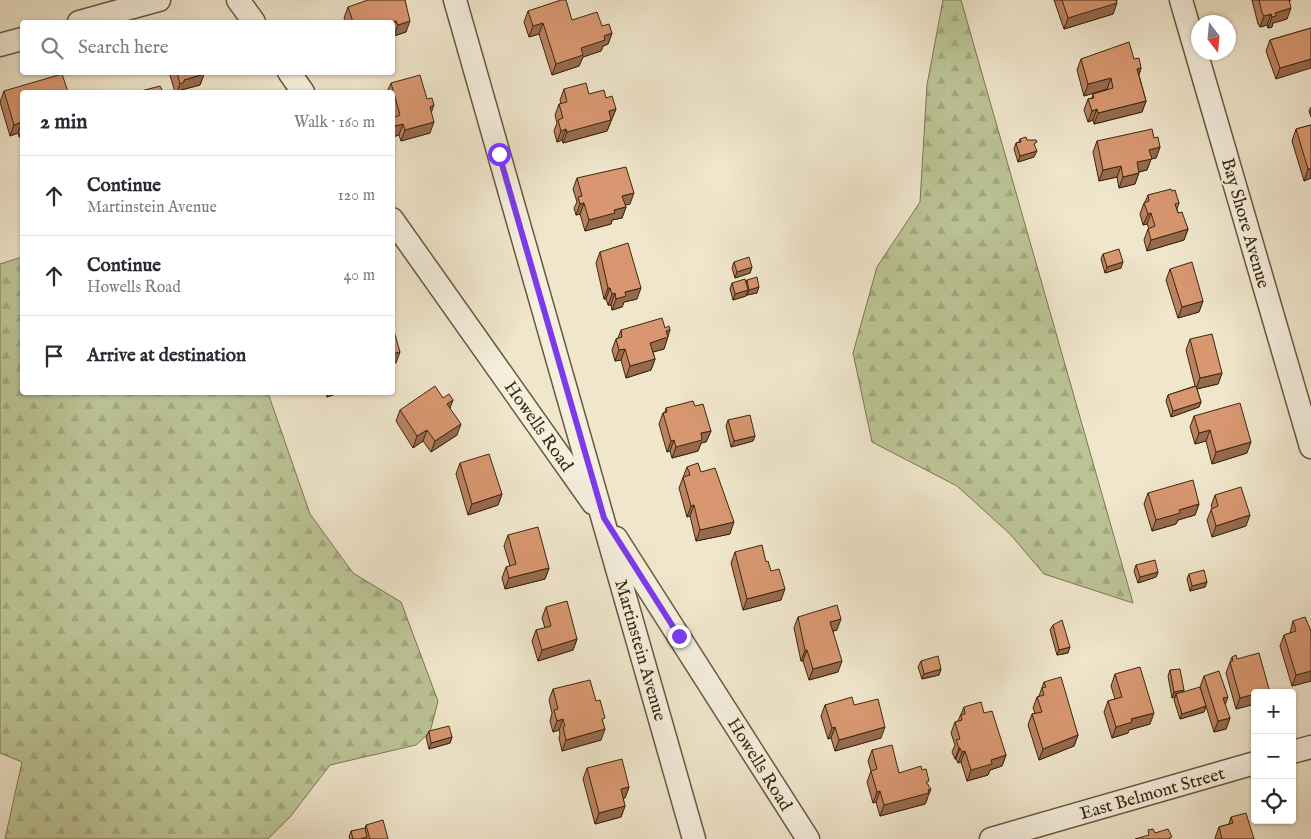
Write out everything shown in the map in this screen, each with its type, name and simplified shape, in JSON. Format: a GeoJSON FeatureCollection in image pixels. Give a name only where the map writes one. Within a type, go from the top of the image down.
{"type":"FeatureCollection","features":[{"type":"Feature","properties":{"kind":"street"},"geometry":{"type":"LineString","coordinates":[[86,20],[159,0]]}},
{"type":"Feature","properties":{"kind":"street"},"geometry":{"type":"LineString","coordinates":[[238,0],[253,20]]}},
{"type":"Feature","properties":{"kind":"street","name":"Martinstein Avenue"},"geometry":{"type":"LineString","coordinates":[[455,0],[694,839]]}},
{"type":"Feature","properties":{"kind":"street","name":"Bay Shore Avenue"},"geometry":{"type":"LineString","coordinates":[[1181,0],[1311,447]]}},
{"type":"Feature","properties":{"kind":"street"},"geometry":{"type":"LineString","coordinates":[[0,45],[20,40]]}},
{"type":"Feature","properties":{"kind":"street"},"geometry":{"type":"LineString","coordinates":[[291,75],[302,90]]}},
{"type":"Feature","properties":{"kind":"street","name":"Howells Road"},"geometry":{"type":"LineString","coordinates":[[395,223],[604,518],[808,839]]}},
{"type":"Feature","properties":{"kind":"street"},"geometry":{"type":"LineString","coordinates":[[1296,751],[1311,747]]}},
{"type":"Feature","properties":{"kind":"street","name":"East Belmont Street"},"geometry":{"type":"LineString","coordinates":[[991,839],[1251,764]]}},
{"type":"Feature","properties":{"kind":"green space"},"geometry":{"type":"Polygon","coordinates":[[[943,0],[961,0],[1133,603],[1044,574],[1010,534],[957,486],[872,442],[853,353],[877,267],[920,202],[927,85],[943,0]]]}},
{"type":"Feature","properties":{"kind":"green space"},"geometry":{"type":"Polygon","coordinates":[[[20,258],[20,395],[269,395],[310,514],[353,573],[401,602],[438,701],[430,732],[416,745],[330,765],[290,817],[268,839],[5,839],[22,762],[0,753],[0,264],[20,258]]]}},
{"type":"Feature","properties":{"kind":"building"},"geometry":{"type":"Polygon","coordinates":[[[368,0],[405,0],[410,21],[398,25],[395,20],[352,20],[348,7],[368,0]]]}},
{"type":"Feature","properties":{"kind":"building"},"geometry":{"type":"Polygon","coordinates":[[[566,0],[572,20],[597,12],[602,26],[609,24],[612,33],[604,36],[605,40],[581,48],[583,55],[556,64],[543,23],[533,26],[528,11],[566,0]]]}},
{"type":"Feature","properties":{"kind":"building"},"geometry":{"type":"Polygon","coordinates":[[[1062,0],[1116,0],[1117,3],[1068,18],[1062,0]]]}},
{"type":"Feature","properties":{"kind":"building"},"geometry":{"type":"Polygon","coordinates":[[[1259,0],[1289,0],[1291,8],[1275,13],[1276,16],[1272,17],[1271,14],[1264,16],[1259,0]]]}},
{"type":"Feature","properties":{"kind":"building"},"geometry":{"type":"Polygon","coordinates":[[[1311,28],[1311,59],[1280,68],[1270,40],[1311,28]]]}},
{"type":"Feature","properties":{"kind":"building"},"geometry":{"type":"Polygon","coordinates":[[[1129,42],[1134,59],[1139,58],[1141,68],[1137,69],[1146,101],[1098,113],[1097,109],[1092,111],[1088,99],[1094,98],[1093,94],[1113,88],[1111,78],[1088,84],[1081,59],[1129,42]]]}},
{"type":"Feature","properties":{"kind":"building"},"geometry":{"type":"Polygon","coordinates":[[[62,75],[67,90],[20,90],[20,123],[14,125],[4,91],[62,75]]]}},
{"type":"Feature","properties":{"kind":"building"},"geometry":{"type":"Polygon","coordinates":[[[178,75],[201,75],[184,80],[180,84],[178,75]]]}},
{"type":"Feature","properties":{"kind":"building"},"geometry":{"type":"Polygon","coordinates":[[[420,75],[427,99],[432,98],[434,105],[430,107],[434,122],[405,130],[403,124],[395,126],[395,117],[400,115],[395,90],[393,90],[391,83],[420,75]]]}},
{"type":"Feature","properties":{"kind":"building"},"geometry":{"type":"Polygon","coordinates":[[[586,83],[589,94],[604,90],[606,98],[612,96],[616,109],[609,111],[611,120],[567,132],[566,129],[561,131],[558,120],[563,118],[559,104],[567,102],[564,89],[586,83]]]}},
{"type":"Feature","properties":{"kind":"building"},"geometry":{"type":"Polygon","coordinates":[[[160,86],[162,90],[145,90],[160,86]]]}},
{"type":"Feature","properties":{"kind":"building"},"geometry":{"type":"Polygon","coordinates":[[[1311,125],[1311,169],[1308,169],[1296,129],[1311,125]]]}},
{"type":"Feature","properties":{"kind":"building"},"geometry":{"type":"Polygon","coordinates":[[[1152,129],[1154,138],[1158,137],[1160,147],[1149,150],[1152,159],[1137,162],[1139,173],[1123,177],[1121,166],[1103,170],[1097,141],[1152,129]]]}},
{"type":"Feature","properties":{"kind":"building"},"geometry":{"type":"Polygon","coordinates":[[[1026,137],[1027,140],[1036,140],[1037,142],[1034,144],[1037,151],[1020,156],[1016,143],[1021,142],[1020,139],[1026,137]]]}},
{"type":"Feature","properties":{"kind":"building"},"geometry":{"type":"Polygon","coordinates":[[[626,167],[634,193],[622,196],[626,207],[614,210],[615,213],[589,220],[584,203],[580,204],[578,197],[582,196],[577,178],[626,167]]]}},
{"type":"Feature","properties":{"kind":"building"},"geometry":{"type":"Polygon","coordinates":[[[1171,189],[1172,191],[1175,190],[1179,203],[1175,204],[1178,213],[1182,212],[1188,229],[1151,240],[1148,229],[1155,226],[1151,213],[1148,214],[1144,203],[1149,201],[1148,195],[1171,189]]]}},
{"type":"Feature","properties":{"kind":"building"},"geometry":{"type":"Polygon","coordinates":[[[628,243],[641,288],[625,292],[626,296],[616,299],[615,293],[612,294],[610,288],[608,288],[600,252],[628,243]]]}},
{"type":"Feature","properties":{"kind":"building"},"geometry":{"type":"Polygon","coordinates":[[[1119,249],[1123,262],[1107,267],[1103,254],[1119,249]]]}},
{"type":"Feature","properties":{"kind":"building"},"geometry":{"type":"Polygon","coordinates":[[[749,257],[752,267],[737,272],[734,262],[749,257]]]}},
{"type":"Feature","properties":{"kind":"building"},"geometry":{"type":"Polygon","coordinates":[[[1192,262],[1203,301],[1182,307],[1170,269],[1192,262]]]}},
{"type":"Feature","properties":{"kind":"building"},"geometry":{"type":"Polygon","coordinates":[[[757,277],[759,287],[749,290],[747,280],[757,277]]]}},
{"type":"Feature","properties":{"kind":"building"},"geometry":{"type":"Polygon","coordinates":[[[745,279],[748,290],[735,294],[732,283],[745,279]]]}},
{"type":"Feature","properties":{"kind":"building"},"geometry":{"type":"Polygon","coordinates":[[[662,318],[665,328],[669,326],[670,330],[666,331],[668,337],[650,343],[655,359],[630,366],[625,349],[619,350],[616,339],[622,337],[621,330],[662,318]]]}},
{"type":"Feature","properties":{"kind":"building"},"geometry":{"type":"Polygon","coordinates":[[[395,334],[400,352],[395,353],[395,334]]]}},
{"type":"Feature","properties":{"kind":"building"},"geometry":{"type":"Polygon","coordinates":[[[1212,334],[1222,373],[1200,378],[1190,339],[1212,334]]]}},
{"type":"Feature","properties":{"kind":"building"},"geometry":{"type":"Polygon","coordinates":[[[435,386],[443,398],[449,394],[453,400],[447,404],[461,424],[435,441],[427,430],[417,436],[400,410],[435,386]]]}},
{"type":"Feature","properties":{"kind":"building"},"geometry":{"type":"Polygon","coordinates":[[[1196,386],[1201,402],[1173,411],[1168,395],[1196,386]]]}},
{"type":"Feature","properties":{"kind":"building"},"geometry":{"type":"Polygon","coordinates":[[[693,401],[695,406],[703,404],[711,431],[701,433],[702,440],[676,447],[674,440],[671,441],[663,413],[667,412],[666,408],[693,401]]]}},
{"type":"Feature","properties":{"kind":"building"},"geometry":{"type":"Polygon","coordinates":[[[1240,403],[1251,442],[1216,452],[1210,430],[1199,433],[1194,416],[1240,403]]]}},
{"type":"Feature","properties":{"kind":"building"},"geometry":{"type":"Polygon","coordinates":[[[750,415],[755,436],[734,441],[728,420],[750,415]]]}},
{"type":"Feature","properties":{"kind":"building"},"geometry":{"type":"Polygon","coordinates":[[[489,454],[502,494],[472,504],[460,463],[489,454]]]}},
{"type":"Feature","properties":{"kind":"building"},"geometry":{"type":"Polygon","coordinates":[[[698,463],[701,472],[715,468],[734,522],[700,530],[694,505],[691,506],[683,477],[690,475],[687,467],[698,463]]]}},
{"type":"Feature","properties":{"kind":"building"},"geometry":{"type":"Polygon","coordinates":[[[1193,480],[1199,504],[1179,510],[1180,513],[1156,520],[1148,493],[1193,480]]]}},
{"type":"Feature","properties":{"kind":"building"},"geometry":{"type":"Polygon","coordinates":[[[1241,487],[1250,515],[1216,526],[1211,509],[1218,506],[1215,495],[1241,487]]]}},
{"type":"Feature","properties":{"kind":"building"},"geometry":{"type":"Polygon","coordinates":[[[538,527],[549,568],[509,578],[506,567],[516,564],[508,535],[538,527]]]}},
{"type":"Feature","properties":{"kind":"building"},"geometry":{"type":"Polygon","coordinates":[[[762,545],[766,562],[768,561],[771,571],[779,569],[785,589],[747,599],[735,552],[762,545]]]}},
{"type":"Feature","properties":{"kind":"building"},"geometry":{"type":"Polygon","coordinates":[[[1155,560],[1158,572],[1140,577],[1136,565],[1155,560]]]}},
{"type":"Feature","properties":{"kind":"building"},"geometry":{"type":"Polygon","coordinates":[[[1204,570],[1207,582],[1192,586],[1189,574],[1204,570]]]}},
{"type":"Feature","properties":{"kind":"building"},"geometry":{"type":"Polygon","coordinates":[[[567,601],[577,639],[542,650],[536,630],[551,626],[546,607],[567,601]]]}},
{"type":"Feature","properties":{"kind":"building"},"geometry":{"type":"Polygon","coordinates":[[[837,605],[841,619],[830,622],[842,661],[813,669],[807,650],[805,650],[798,617],[837,605]]]}},
{"type":"Feature","properties":{"kind":"building"},"geometry":{"type":"Polygon","coordinates":[[[1305,617],[1311,631],[1311,671],[1296,675],[1284,635],[1296,631],[1293,621],[1305,617]]]}},
{"type":"Feature","properties":{"kind":"building"},"geometry":{"type":"Polygon","coordinates":[[[1062,620],[1070,647],[1059,650],[1053,625],[1062,620]]]}},
{"type":"Feature","properties":{"kind":"building"},"geometry":{"type":"Polygon","coordinates":[[[1259,653],[1269,689],[1251,689],[1251,695],[1240,698],[1230,662],[1233,661],[1232,657],[1236,655],[1237,659],[1259,653]]]}},
{"type":"Feature","properties":{"kind":"building"},"geometry":{"type":"Polygon","coordinates":[[[938,656],[941,669],[924,674],[921,661],[938,656]]]}},
{"type":"Feature","properties":{"kind":"building"},"geometry":{"type":"Polygon","coordinates":[[[1140,667],[1154,713],[1131,719],[1132,722],[1116,727],[1108,701],[1122,697],[1115,674],[1140,667]]]}},
{"type":"Feature","properties":{"kind":"building"},"geometry":{"type":"Polygon","coordinates":[[[1180,669],[1184,690],[1174,692],[1170,670],[1180,669]]]}},
{"type":"Feature","properties":{"kind":"building"},"geometry":{"type":"Polygon","coordinates":[[[1219,671],[1228,697],[1223,698],[1230,718],[1218,721],[1204,676],[1219,671]]]}},
{"type":"Feature","properties":{"kind":"building"},"geometry":{"type":"Polygon","coordinates":[[[1061,677],[1078,735],[1043,749],[1032,714],[1042,712],[1037,697],[1044,695],[1042,688],[1046,687],[1044,682],[1061,677]]]}},
{"type":"Feature","properties":{"kind":"building"},"geometry":{"type":"Polygon","coordinates":[[[590,680],[596,701],[600,700],[605,718],[602,719],[605,729],[566,740],[563,719],[557,721],[554,710],[558,709],[553,689],[590,680]]]}},
{"type":"Feature","properties":{"kind":"building"},"geometry":{"type":"Polygon","coordinates":[[[1200,687],[1206,706],[1182,714],[1176,694],[1200,687]]]}},
{"type":"Feature","properties":{"kind":"building"},"geometry":{"type":"Polygon","coordinates":[[[852,697],[854,705],[878,699],[885,727],[839,740],[835,727],[832,728],[825,705],[852,697]]]}},
{"type":"Feature","properties":{"kind":"building"},"geometry":{"type":"Polygon","coordinates":[[[981,702],[984,713],[992,711],[1006,755],[991,760],[992,764],[971,770],[965,751],[962,752],[956,740],[960,739],[955,722],[962,720],[961,715],[965,714],[964,707],[981,702]]]}},
{"type":"Feature","properties":{"kind":"building"},"geometry":{"type":"Polygon","coordinates":[[[449,726],[452,737],[431,743],[429,731],[449,726]]]}},
{"type":"Feature","properties":{"kind":"building"},"geometry":{"type":"Polygon","coordinates":[[[892,745],[899,773],[921,766],[922,770],[926,769],[929,781],[926,782],[931,789],[928,790],[929,793],[884,805],[880,791],[877,792],[871,771],[877,769],[872,750],[892,745]]]}},
{"type":"Feature","properties":{"kind":"building"},"geometry":{"type":"Polygon","coordinates":[[[622,759],[629,787],[621,789],[625,806],[599,813],[587,768],[622,759]]]}},
{"type":"Feature","properties":{"kind":"building"},"geometry":{"type":"Polygon","coordinates":[[[1246,813],[1254,839],[1222,839],[1219,827],[1233,823],[1231,817],[1246,813]]]}},
{"type":"Feature","properties":{"kind":"building"},"geometry":{"type":"Polygon","coordinates":[[[383,820],[388,839],[370,839],[366,825],[383,820]]]}},
{"type":"Feature","properties":{"kind":"building"},"geometry":{"type":"Polygon","coordinates":[[[365,828],[367,837],[353,839],[351,831],[365,828]]]}},
{"type":"Feature","properties":{"kind":"building"},"geometry":{"type":"Polygon","coordinates":[[[1153,829],[1155,833],[1168,829],[1172,837],[1170,839],[1135,839],[1149,835],[1148,830],[1153,829]]]}},
{"type":"Feature","properties":{"kind":"route"},"geometry":{"type":"LineString","coordinates":[[499,154],[604,518],[679,636]]}}]}
